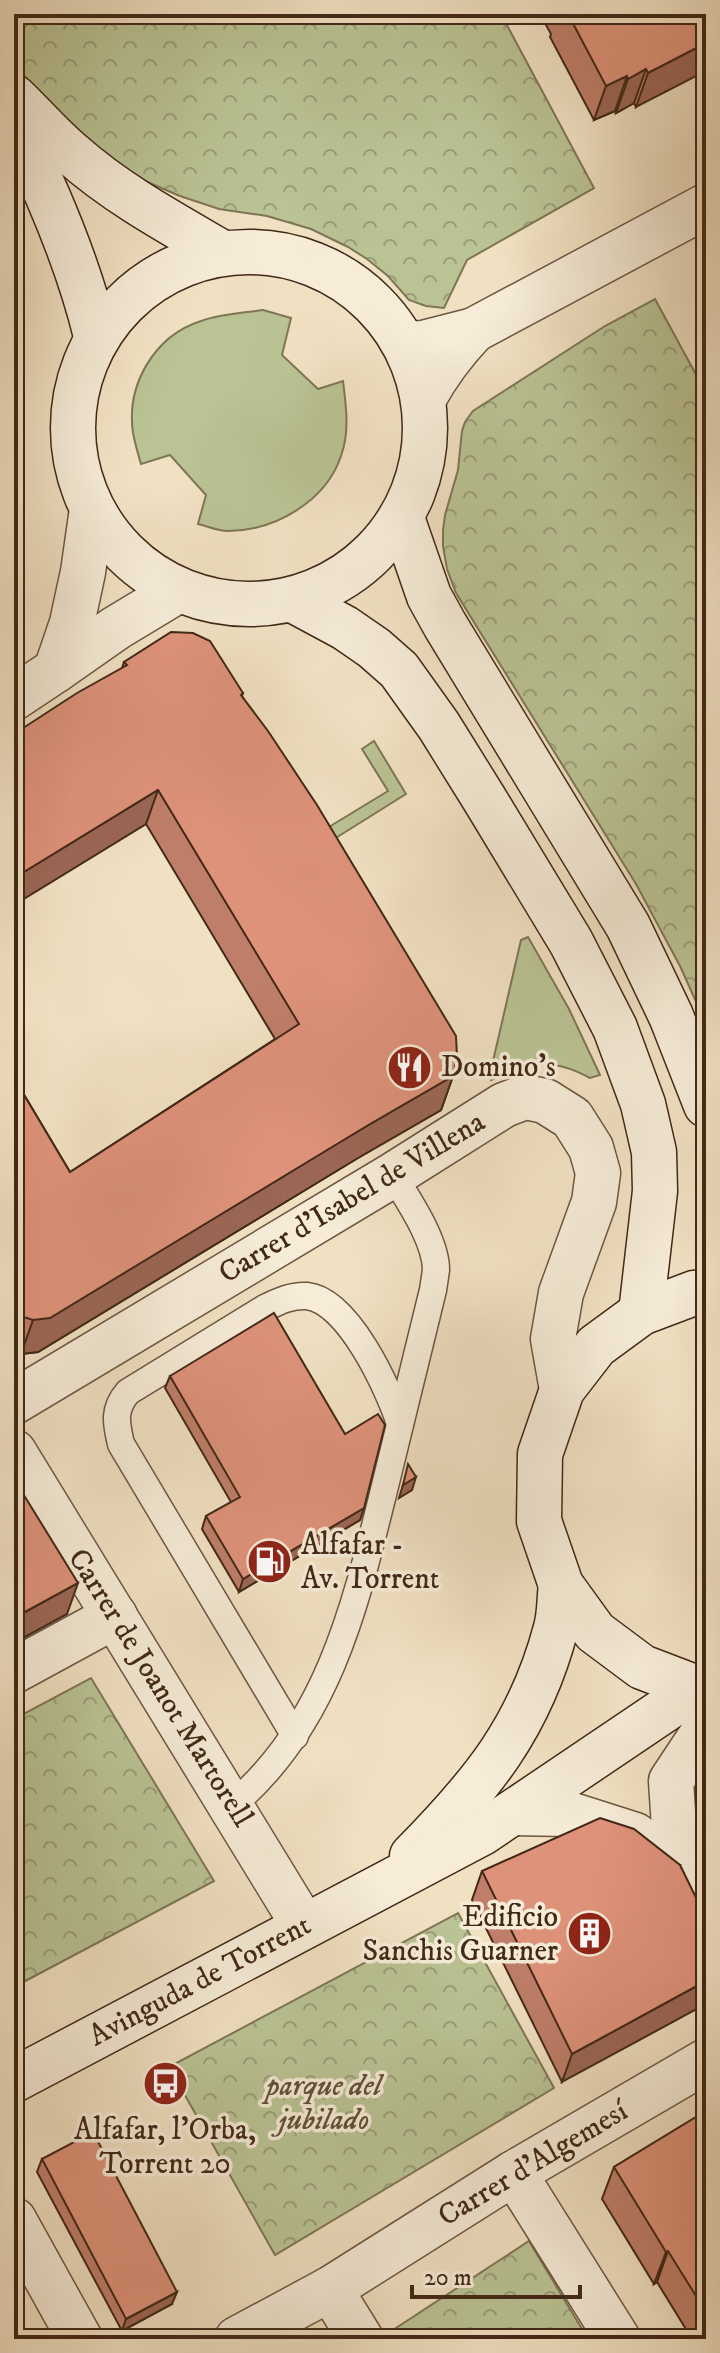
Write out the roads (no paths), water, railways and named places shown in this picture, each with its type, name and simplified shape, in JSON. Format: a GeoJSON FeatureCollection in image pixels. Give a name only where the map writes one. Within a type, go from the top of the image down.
{"type":"FeatureCollection","features":[{"type":"Feature","properties":{"kind":"street"},"geometry":{"type":"LineString","coordinates":[[14,97],[72,154],[143,207],[221,252]]}},
{"type":"Feature","properties":{"kind":"street"},"geometry":{"type":"LineString","coordinates":[[14,124],[39,175],[75,264],[96,336]]}},
{"type":"Feature","properties":{"kind":"street"},"geometry":{"type":"LineString","coordinates":[[406,344],[423,343],[474,330],[706,206]]}},
{"type":"Feature","properties":{"kind":"street"},"geometry":{"type":"LineString","coordinates":[[221,252],[294,255],[359,288],[406,344],[424,398],[424,460],[402,518],[356,570],[293,600],[236,604],[179,590],[128,558],[92,509],[73,453],[75,392],[96,336],[148,280],[221,252]]}},
{"type":"Feature","properties":{"kind":"street"},"geometry":{"type":"LineString","coordinates":[[424,398],[437,373],[474,330]]}},
{"type":"Feature","properties":{"kind":"street"},"geometry":{"type":"LineString","coordinates":[[56,670],[72,623],[92,509]]}},
{"type":"Feature","properties":{"kind":"street"},"geometry":{"type":"LineString","coordinates":[[402,518],[429,596],[445,625],[628,926],[671,1016],[706,1105]]}},
{"type":"Feature","properties":{"kind":"street"},"geometry":{"type":"LineString","coordinates":[[14,698],[116,628],[179,590]]}},
{"type":"Feature","properties":{"kind":"street"},"geometry":{"type":"LineString","coordinates":[[293,600],[345,628],[399,670],[439,726],[571,942],[615,1028],[643,1104],[654,1152],[655,1191],[641,1313]]}},
{"type":"Feature","properties":{"kind":"street","name":"Carrer d'Isabel de Villena"},"geometry":{"type":"LineString","coordinates":[[14,1402],[504,1105],[525,1097],[545,1101],[572,1118],[591,1148],[598,1173],[594,1202],[561,1293],[553,1339],[562,1390]]}},
{"type":"Feature","properties":{"kind":"street"},"geometry":{"type":"LineString","coordinates":[[703,1702],[642,1667],[595,1632],[561,1585],[539,1521],[540,1454],[562,1390],[596,1346],[641,1313],[694,1293],[706,1292]]}},
{"type":"Feature","properties":{"kind":"street","name":"Carrer de Joanot Martorell"},"geometry":{"type":"LineString","coordinates":[[14,1452],[304,1926]]}},
{"type":"Feature","properties":{"kind":"street"},"geometry":{"type":"LineString","coordinates":[[386,1882],[488,1774],[516,1730],[533,1697],[557,1626],[561,1585]]}},
{"type":"Feature","properties":{"kind":"street"},"geometry":{"type":"LineString","coordinates":[[14,1671],[115,1616]]}},
{"type":"Feature","properties":{"kind":"street"},"geometry":{"type":"LineString","coordinates":[[386,1882],[450,1851],[703,1702]]}},
{"type":"Feature","properties":{"kind":"street"},"geometry":{"type":"LineString","coordinates":[[700,1891],[674,1827],[671,1781],[703,1702]]}},
{"type":"Feature","properties":{"kind":"street"},"geometry":{"type":"LineString","coordinates":[[512,1813],[569,1814],[635,1835],[700,1891]]}},
{"type":"Feature","properties":{"kind":"street","name":"Avinguda de Torrent"},"geometry":{"type":"LineString","coordinates":[[14,2080],[386,1882]]}},
{"type":"Feature","properties":{"kind":"street","name":"Carrer d’Algemesí"},"geometry":{"type":"LineString","coordinates":[[237,2339],[330,2289],[514,2173],[706,2061]]}},
{"type":"Feature","properties":{"kind":"street"},"geometry":{"type":"LineString","coordinates":[[514,2173],[618,2339]]}},
{"type":"Feature","properties":{"kind":"street"},"geometry":{"type":"LineString","coordinates":[[14,2220],[80,2339]]}},
{"type":"Feature","properties":{"kind":"street"},"geometry":{"type":"LineString","coordinates":[[330,2289],[361,2339]]}},
{"type":"Feature","properties":{"kind":"lane"},"geometry":{"type":"LineString","coordinates":[[232,1805],[268,1771],[295,1736],[335,1659],[358,1596],[436,1268],[426,1235],[393,1175]]}},
{"type":"Feature","properties":{"kind":"lane"},"geometry":{"type":"LineString","coordinates":[[295,1736],[121,1444],[116,1412],[128,1392],[265,1308],[287,1298],[309,1296],[330,1304],[349,1325],[392,1399],[400,1424]]}},
{"type":"Feature","properties":{"kind":"place","name":"Domino's"},"geometry":{"type":"Point","coordinates":[410,1067]}},
{"type":"Feature","properties":{"kind":"place","name":"Alfafar - Av. Torrent"},"geometry":{"type":"Point","coordinates":[270,1562]}},
{"type":"Feature","properties":{"kind":"place","name":"Edificio Sanchis Guarner"},"geometry":{"type":"Point","coordinates":[589,1934]}},
{"type":"Feature","properties":{"kind":"place","name":"Alfafar, l'Orba, Torrent 20"},"geometry":{"type":"Point","coordinates":[165,2084]}},
{"type":"Feature","properties":{"kind":"park label","name":"parque del jubilado"},"geometry":{"type":"Point","coordinates":[324,2103]}}]}
